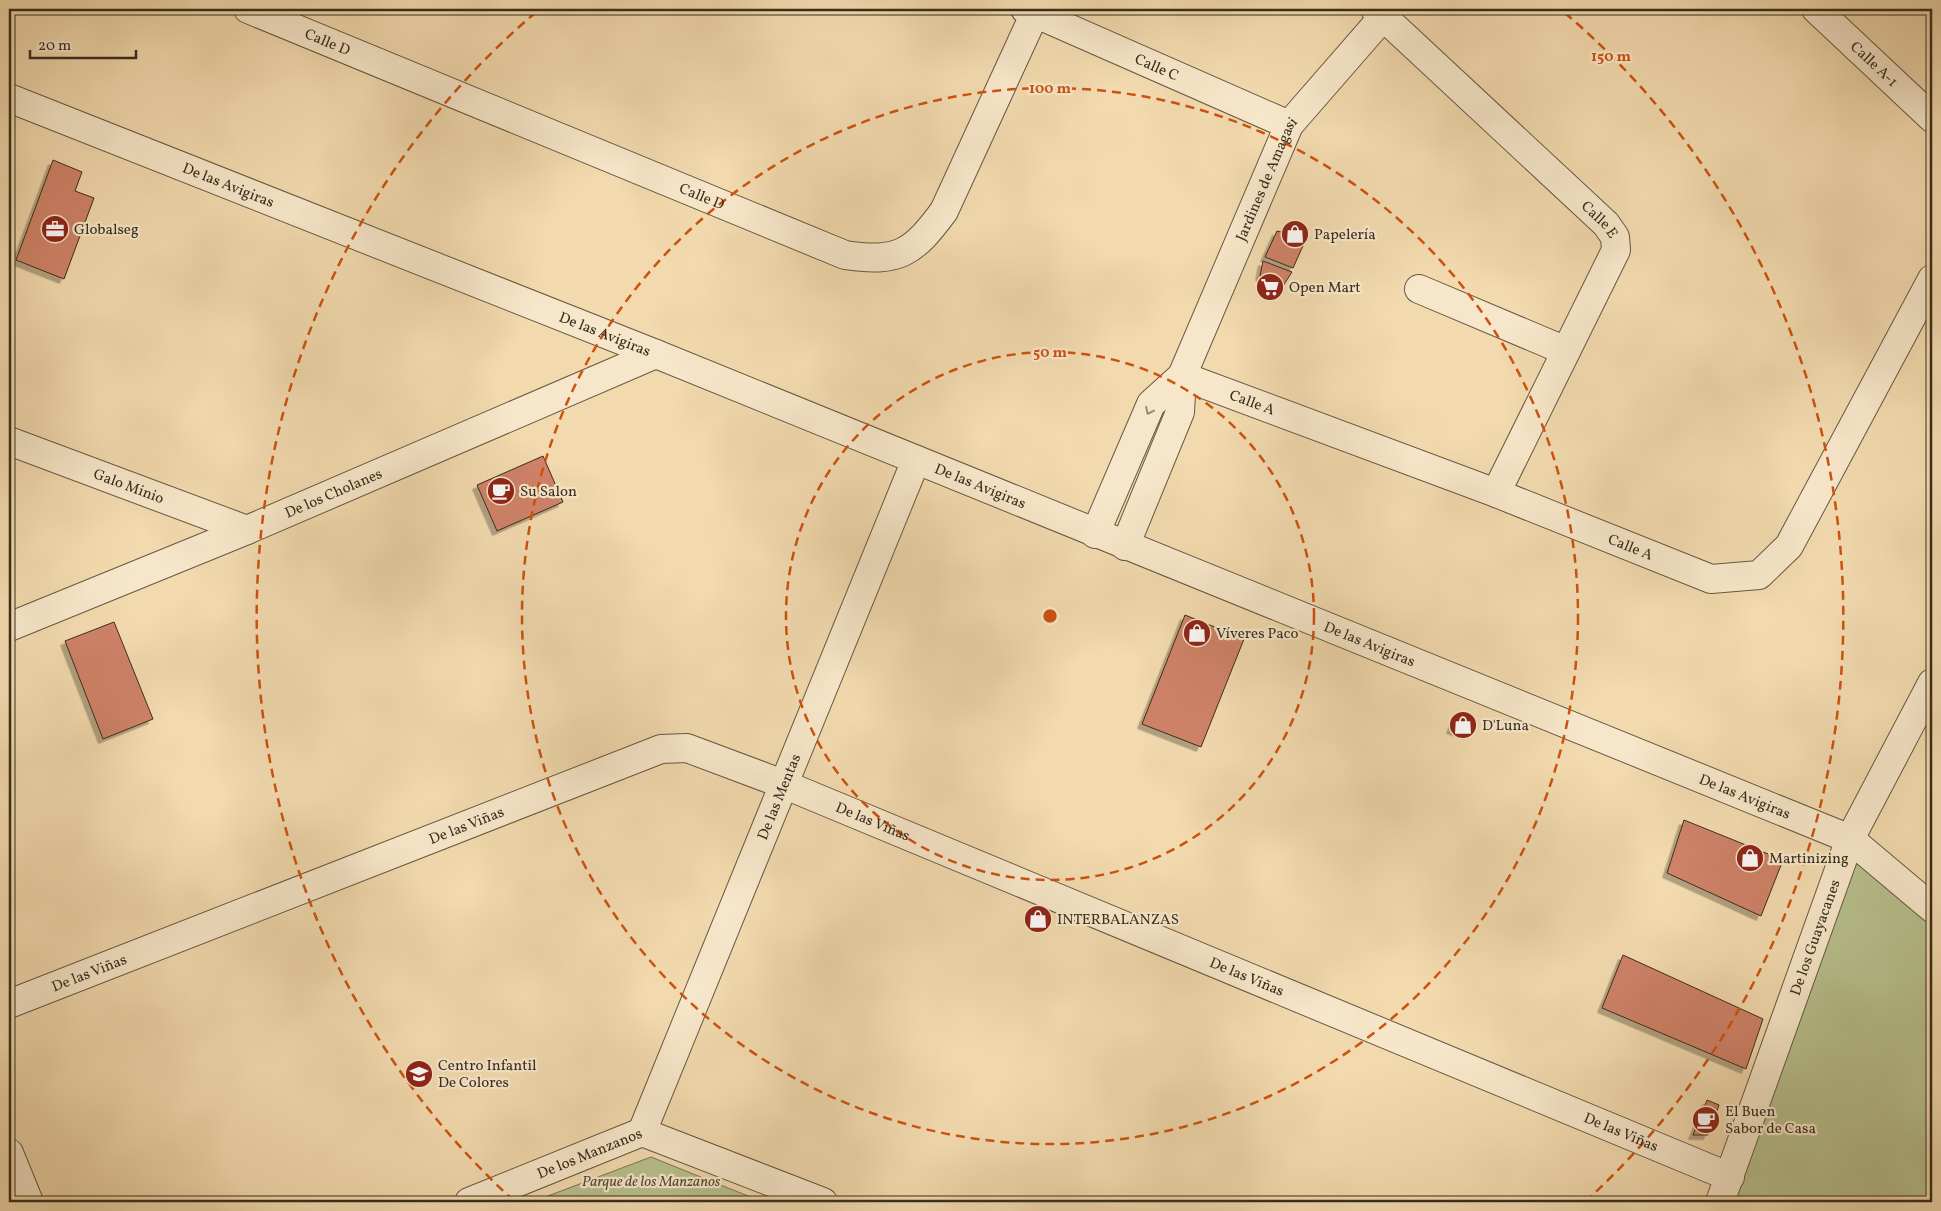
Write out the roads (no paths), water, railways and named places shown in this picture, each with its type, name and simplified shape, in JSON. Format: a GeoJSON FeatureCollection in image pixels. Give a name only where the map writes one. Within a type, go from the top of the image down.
{"type":"FeatureCollection","features":[{"type":"Feature","properties":{"kind":"street","name":"Calle D"},"geometry":{"type":"LineString","coordinates":[[248,9],[845,255],[868,259],[905,252],[923,239],[944,211],[1030,11]]}},
{"type":"Feature","properties":{"kind":"street","name":"Calle A-1"},"geometry":{"type":"LineString","coordinates":[[1816,9],[1932,118]]}},
{"type":"Feature","properties":{"kind":"street","name":"Calle C"},"geometry":{"type":"LineString","coordinates":[[1030,11],[1289,125]]}},
{"type":"Feature","properties":{"kind":"street","name":"Jardines de Amagasi"},"geometry":{"type":"LineString","coordinates":[[1125,546],[1180,412],[1182,376],[1289,125],[1383,11]]}},
{"type":"Feature","properties":{"kind":"street","name":"Calle E"},"geometry":{"type":"LineString","coordinates":[[1383,11],[1606,224],[1615,237],[1616,250],[1496,493]]}},
{"type":"Feature","properties":{"kind":"street","name":"De las Avigiras"},"geometry":{"type":"LineString","coordinates":[[9,98],[656,354],[1095,534],[1850,839],[1932,908]]}},
{"type":"Feature","properties":{"kind":"street","name":"Calle A"},"geometry":{"type":"LineString","coordinates":[[1182,376],[1496,493],[1711,579],[1759,575],[1789,546],[1932,279]]}},
{"type":"Feature","properties":{"kind":"street"},"geometry":{"type":"LineString","coordinates":[[1420,289],[1566,351]]}},
{"type":"Feature","properties":{"kind":"street","name":"De los Cholanes"},"geometry":{"type":"LineString","coordinates":[[9,627],[248,530],[656,354]]}},
{"type":"Feature","properties":{"kind":"street","name":"Jardines de Amagasi"},"geometry":{"type":"LineString","coordinates":[[1095,534],[1151,404],[1182,376]]}},
{"type":"Feature","properties":{"kind":"street","name":"Galo Minio"},"geometry":{"type":"LineString","coordinates":[[9,440],[248,530]]}},
{"type":"Feature","properties":{"kind":"street","name":"De las Mentas"},"geometry":{"type":"LineString","coordinates":[[642,1132],[916,460]]}},
{"type":"Feature","properties":{"kind":"street","name":"De los Guayacanes"},"geometry":{"type":"LineString","coordinates":[[1725,1190],[1850,839],[1932,683]]}},
{"type":"Feature","properties":{"kind":"street","name":"De las Viñas"},"geometry":{"type":"LineString","coordinates":[[9,1004],[661,749],[687,748],[783,784],[1725,1190]]}},
{"type":"Feature","properties":{"kind":"street","name":"De los Manzanos"},"geometry":{"type":"LineString","coordinates":[[469,1202],[642,1132],[823,1202]]}},
{"type":"Feature","properties":{"kind":"street"},"geometry":{"type":"LineString","coordinates":[[9,1153],[29,1202]]}},
{"type":"Feature","properties":{"kind":"place","name":"Globalseg"},"geometry":{"type":"Point","coordinates":[55,229]}},
{"type":"Feature","properties":{"kind":"place","name":"Papelería"},"geometry":{"type":"Point","coordinates":[1295,234]}},
{"type":"Feature","properties":{"kind":"place","name":"Open Mart"},"geometry":{"type":"Point","coordinates":[1270,287]}},
{"type":"Feature","properties":{"kind":"place","name":"Su Salon"},"geometry":{"type":"Point","coordinates":[501,491]}},
{"type":"Feature","properties":{"kind":"place","name":"Víveres Paco"},"geometry":{"type":"Point","coordinates":[1197,633]}},
{"type":"Feature","properties":{"kind":"place","name":"D'Luna"},"geometry":{"type":"Point","coordinates":[1463,725]}},
{"type":"Feature","properties":{"kind":"place","name":"Martinizing"},"geometry":{"type":"Point","coordinates":[1750,858]}},
{"type":"Feature","properties":{"kind":"place","name":"INTERBALANZAS"},"geometry":{"type":"Point","coordinates":[1038,919]}},
{"type":"Feature","properties":{"kind":"place","name":"Centro Infantil De Colores"},"geometry":{"type":"Point","coordinates":[419,1074]}},
{"type":"Feature","properties":{"kind":"place","name":"El Buen Sabor de Casa"},"geometry":{"type":"Point","coordinates":[1706,1120]}},
{"type":"Feature","properties":{"kind":"park label","name":"Parque de los Manzanos"},"geometry":{"type":"Point","coordinates":[651,1181]}}]}
